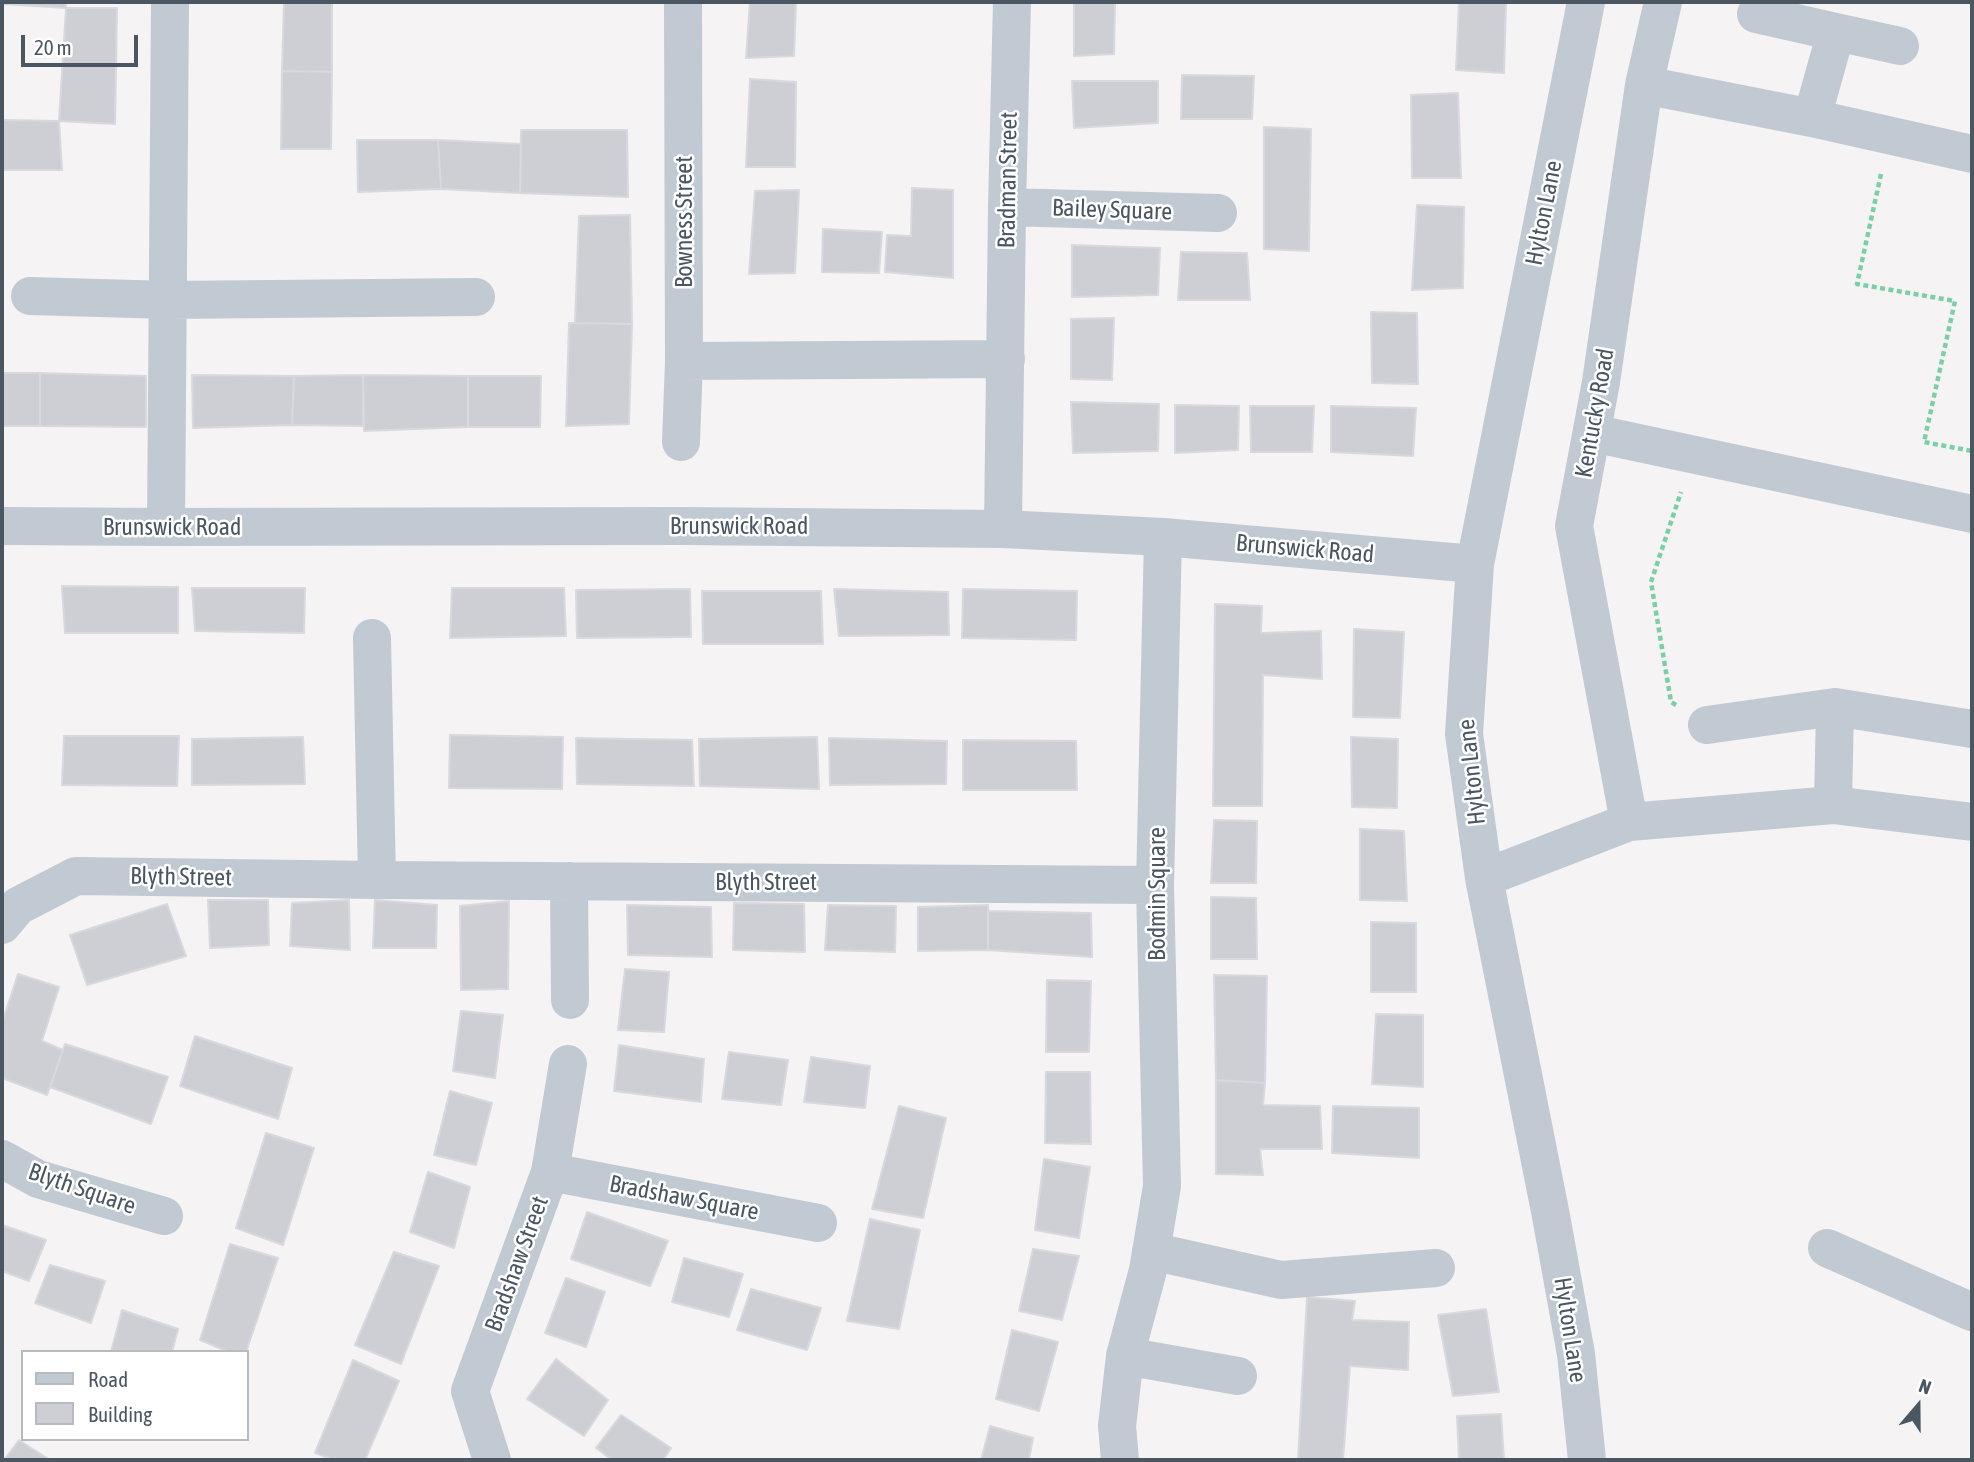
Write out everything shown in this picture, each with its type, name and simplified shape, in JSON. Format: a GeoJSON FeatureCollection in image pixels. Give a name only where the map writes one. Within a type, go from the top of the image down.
{"type":"FeatureCollection","features":[{"type":"Feature","properties":{"kind":"street"},"geometry":{"type":"LineString","coordinates":[[166,527],[170,2]]}},
{"type":"Feature","properties":{"kind":"street","name":"Bowness Street"},"geometry":{"type":"LineString","coordinates":[[681,442],[684,361],[683,2]]}},
{"type":"Feature","properties":{"kind":"street","name":"Bradman Street"},"geometry":{"type":"LineString","coordinates":[[1003,529],[1012,2]]}},
{"type":"Feature","properties":{"kind":"street","name":"Hylton Lane"},"geometry":{"type":"LineString","coordinates":[[1586,2],[1475,564],[1464,734],[1484,878],[1576,1354],[1587,1460]]}},
{"type":"Feature","properties":{"kind":"street","name":"Kentucky Road"},"geometry":{"type":"LineString","coordinates":[[1629,822],[1574,526],[1592,433],[1644,85],[1663,2]]}},
{"type":"Feature","properties":{"kind":"street"},"geometry":{"type":"LineString","coordinates":[[1756,14],[1900,46]]}},
{"type":"Feature","properties":{"kind":"street"},"geometry":{"type":"LineString","coordinates":[[1812,118],[1836,32]]}},
{"type":"Feature","properties":{"kind":"street"},"geometry":{"type":"LineString","coordinates":[[1644,85],[1812,118],[1972,154]]}},
{"type":"Feature","properties":{"kind":"street","name":"Bailey Square"},"geometry":{"type":"LineString","coordinates":[[1007,207],[1218,213]]}},
{"type":"Feature","properties":{"kind":"street"},"geometry":{"type":"LineString","coordinates":[[30,296],[169,300],[476,296]]}},
{"type":"Feature","properties":{"kind":"street"},"geometry":{"type":"LineString","coordinates":[[684,361],[1006,359]]}},
{"type":"Feature","properties":{"kind":"street"},"geometry":{"type":"LineString","coordinates":[[1592,433],[1972,514]]}},
{"type":"Feature","properties":{"kind":"street","name":"Brunswick Road"},"geometry":{"type":"LineString","coordinates":[[2,526],[1003,529],[1163,537],[1475,564]]}},
{"type":"Feature","properties":{"kind":"street","name":"Bodmin Square"},"geometry":{"type":"LineString","coordinates":[[1120,1460],[1117,1426],[1125,1356],[1148,1270],[1162,1186],[1156,885],[1163,537]]}},
{"type":"Feature","properties":{"kind":"street"},"geometry":{"type":"LineString","coordinates":[[372,638],[377,880]]}},
{"type":"Feature","properties":{"kind":"street"},"geometry":{"type":"LineString","coordinates":[[1833,805],[1835,707]]}},
{"type":"Feature","properties":{"kind":"street"},"geometry":{"type":"LineString","coordinates":[[1707,724],[1835,707],[1972,729]]}},
{"type":"Feature","properties":{"kind":"street"},"geometry":{"type":"LineString","coordinates":[[1484,878],[1629,822],[1833,805],[1972,822]]}},
{"type":"Feature","properties":{"kind":"street","name":"Blyth Street"},"geometry":{"type":"LineString","coordinates":[[2,925],[18,906],[76,876],[1156,885]]}},
{"type":"Feature","properties":{"kind":"street"},"geometry":{"type":"LineString","coordinates":[[569,881],[570,1000]]}},
{"type":"Feature","properties":{"kind":"street","name":"Bradshaw Street"},"geometry":{"type":"LineString","coordinates":[[492,1460],[470,1391],[550,1172],[568,1064]]}},
{"type":"Feature","properties":{"kind":"street","name":"Blyth Square"},"geometry":{"type":"LineString","coordinates":[[2,1159],[38,1179],[164,1216]]}},
{"type":"Feature","properties":{"kind":"street","name":"Bradshaw Square"},"geometry":{"type":"LineString","coordinates":[[550,1172],[818,1223]]}},
{"type":"Feature","properties":{"kind":"street"},"geometry":{"type":"LineString","coordinates":[[1827,1248],[1972,1312]]}},
{"type":"Feature","properties":{"kind":"street"},"geometry":{"type":"LineString","coordinates":[[1151,1251],[1281,1280],[1436,1268]]}},
{"type":"Feature","properties":{"kind":"street"},"geometry":{"type":"LineString","coordinates":[[1125,1356],[1238,1376]]}},
{"type":"Feature","properties":{"kind":"path"},"geometry":{"type":"LineString","coordinates":[[1889,135],[1857,284],[1955,301],[1924,442],[1972,452]]}},
{"type":"Feature","properties":{"kind":"path"},"geometry":{"type":"LineString","coordinates":[[1694,455],[1651,582],[1671,702],[1707,724]]}},
{"type":"Feature","properties":{"kind":"building"},"geometry":{"type":"Polygon","coordinates":[[[66,2],[66,8],[2,4],[66,2]]]}},
{"type":"Feature","properties":{"kind":"building"},"geometry":{"type":"Polygon","coordinates":[[[284,2],[332,2],[332,72],[282,71],[284,2]]]}},
{"type":"Feature","properties":{"kind":"building"},"geometry":{"type":"Polygon","coordinates":[[[750,2],[796,2],[794,56],[746,58],[750,2]]]}},
{"type":"Feature","properties":{"kind":"building"},"geometry":{"type":"Polygon","coordinates":[[[1074,2],[1115,2],[1114,54],[1074,56],[1074,2]]]}},
{"type":"Feature","properties":{"kind":"building"},"geometry":{"type":"Polygon","coordinates":[[[1459,2],[1506,2],[1504,73],[1456,70],[1459,2]]]}},
{"type":"Feature","properties":{"kind":"building"},"geometry":{"type":"Polygon","coordinates":[[[66,8],[117,8],[115,124],[59,121],[66,8]]]}},
{"type":"Feature","properties":{"kind":"building"},"geometry":{"type":"Polygon","coordinates":[[[282,71],[332,72],[331,149],[281,149],[282,71]]]}},
{"type":"Feature","properties":{"kind":"building"},"geometry":{"type":"Polygon","coordinates":[[[1182,75],[1254,76],[1252,119],[1181,119],[1182,75]]]}},
{"type":"Feature","properties":{"kind":"building"},"geometry":{"type":"Polygon","coordinates":[[[750,79],[796,82],[795,167],[746,167],[750,79]]]}},
{"type":"Feature","properties":{"kind":"building"},"geometry":{"type":"Polygon","coordinates":[[[1072,81],[1158,81],[1158,123],[1074,128],[1072,81]]]}},
{"type":"Feature","properties":{"kind":"building"},"geometry":{"type":"Polygon","coordinates":[[[1458,93],[1461,178],[1412,178],[1411,95],[1458,93]]]}},
{"type":"Feature","properties":{"kind":"building"},"geometry":{"type":"Polygon","coordinates":[[[2,120],[59,121],[62,170],[2,170],[2,120]]]}},
{"type":"Feature","properties":{"kind":"building"},"geometry":{"type":"Polygon","coordinates":[[[1264,127],[1311,129],[1309,251],[1264,249],[1264,127]]]}},
{"type":"Feature","properties":{"kind":"building"},"geometry":{"type":"Polygon","coordinates":[[[521,130],[627,130],[628,197],[520,193],[521,130]]]}},
{"type":"Feature","properties":{"kind":"building"},"geometry":{"type":"Polygon","coordinates":[[[357,140],[438,140],[441,189],[358,192],[357,140]]]}},
{"type":"Feature","properties":{"kind":"building"},"geometry":{"type":"Polygon","coordinates":[[[438,140],[521,144],[520,193],[441,189],[438,140]]]}},
{"type":"Feature","properties":{"kind":"building"},"geometry":{"type":"Polygon","coordinates":[[[912,188],[953,190],[953,278],[885,272],[887,235],[911,236],[912,188]]]}},
{"type":"Feature","properties":{"kind":"building"},"geometry":{"type":"Polygon","coordinates":[[[799,190],[795,273],[749,274],[755,191],[799,190]]]}},
{"type":"Feature","properties":{"kind":"building"},"geometry":{"type":"Polygon","coordinates":[[[1417,205],[1464,207],[1463,288],[1412,290],[1417,205]]]}},
{"type":"Feature","properties":{"kind":"building"},"geometry":{"type":"Polygon","coordinates":[[[630,215],[632,324],[575,323],[579,216],[630,215]]]}},
{"type":"Feature","properties":{"kind":"building"},"geometry":{"type":"Polygon","coordinates":[[[823,229],[882,232],[879,273],[822,272],[823,229]]]}},
{"type":"Feature","properties":{"kind":"building"},"geometry":{"type":"Polygon","coordinates":[[[1072,245],[1160,248],[1158,295],[1072,297],[1072,245]]]}},
{"type":"Feature","properties":{"kind":"building"},"geometry":{"type":"Polygon","coordinates":[[[1181,252],[1247,253],[1250,300],[1178,300],[1181,252]]]}},
{"type":"Feature","properties":{"kind":"building"},"geometry":{"type":"Polygon","coordinates":[[[1371,312],[1417,313],[1418,384],[1372,383],[1371,312]]]}},
{"type":"Feature","properties":{"kind":"building"},"geometry":{"type":"Polygon","coordinates":[[[1114,318],[1112,380],[1071,379],[1071,319],[1114,318]]]}},
{"type":"Feature","properties":{"kind":"building"},"geometry":{"type":"Polygon","coordinates":[[[569,323],[632,324],[629,424],[566,426],[569,323]]]}},
{"type":"Feature","properties":{"kind":"building"},"geometry":{"type":"Polygon","coordinates":[[[2,373],[40,373],[40,426],[2,426],[2,373]]]}},
{"type":"Feature","properties":{"kind":"building"},"geometry":{"type":"Polygon","coordinates":[[[40,373],[146,376],[146,427],[40,426],[40,373]]]}},
{"type":"Feature","properties":{"kind":"building"},"geometry":{"type":"Polygon","coordinates":[[[192,375],[294,376],[292,425],[193,428],[192,375]]]}},
{"type":"Feature","properties":{"kind":"building"},"geometry":{"type":"Polygon","coordinates":[[[363,375],[363,426],[292,425],[294,376],[363,375]]]}},
{"type":"Feature","properties":{"kind":"building"},"geometry":{"type":"Polygon","coordinates":[[[363,375],[468,376],[468,427],[364,431],[363,375]]]}},
{"type":"Feature","properties":{"kind":"building"},"geometry":{"type":"Polygon","coordinates":[[[468,376],[541,376],[540,427],[468,427],[468,376]]]}},
{"type":"Feature","properties":{"kind":"building"},"geometry":{"type":"Polygon","coordinates":[[[1071,402],[1159,404],[1158,451],[1073,453],[1071,402]]]}},
{"type":"Feature","properties":{"kind":"building"},"geometry":{"type":"Polygon","coordinates":[[[1175,405],[1239,406],[1238,450],[1175,453],[1175,405]]]}},
{"type":"Feature","properties":{"kind":"building"},"geometry":{"type":"Polygon","coordinates":[[[1250,406],[1314,406],[1312,452],[1251,452],[1250,406]]]}},
{"type":"Feature","properties":{"kind":"building"},"geometry":{"type":"Polygon","coordinates":[[[1331,406],[1416,408],[1413,456],[1331,452],[1331,406]]]}},
{"type":"Feature","properties":{"kind":"building"},"geometry":{"type":"Polygon","coordinates":[[[62,586],[178,587],[178,633],[65,633],[62,586]]]}},
{"type":"Feature","properties":{"kind":"building"},"geometry":{"type":"Polygon","coordinates":[[[192,588],[305,588],[304,633],[195,631],[192,588]]]}},
{"type":"Feature","properties":{"kind":"building"},"geometry":{"type":"Polygon","coordinates":[[[452,588],[564,588],[566,636],[450,638],[452,588]]]}},
{"type":"Feature","properties":{"kind":"building"},"geometry":{"type":"Polygon","coordinates":[[[690,589],[691,637],[577,638],[576,590],[690,589]]]}},
{"type":"Feature","properties":{"kind":"building"},"geometry":{"type":"Polygon","coordinates":[[[834,589],[948,592],[949,635],[839,636],[834,589]]]}},
{"type":"Feature","properties":{"kind":"building"},"geometry":{"type":"Polygon","coordinates":[[[963,589],[1077,591],[1076,640],[962,638],[963,589]]]}},
{"type":"Feature","properties":{"kind":"building"},"geometry":{"type":"Polygon","coordinates":[[[702,591],[821,591],[823,644],[703,644],[702,591]]]}},
{"type":"Feature","properties":{"kind":"building"},"geometry":{"type":"Polygon","coordinates":[[[1215,604],[1262,606],[1261,633],[1321,631],[1322,679],[1263,675],[1262,806],[1213,806],[1215,604]]]}},
{"type":"Feature","properties":{"kind":"building"},"geometry":{"type":"Polygon","coordinates":[[[1354,629],[1404,632],[1400,718],[1353,717],[1354,629]]]}},
{"type":"Feature","properties":{"kind":"building"},"geometry":{"type":"Polygon","coordinates":[[[450,735],[563,737],[562,789],[449,788],[450,735]]]}},
{"type":"Feature","properties":{"kind":"building"},"geometry":{"type":"Polygon","coordinates":[[[64,736],[179,736],[177,786],[62,785],[64,736]]]}},
{"type":"Feature","properties":{"kind":"building"},"geometry":{"type":"Polygon","coordinates":[[[303,737],[305,784],[192,785],[192,739],[303,737]]]}},
{"type":"Feature","properties":{"kind":"building"},"geometry":{"type":"Polygon","coordinates":[[[817,737],[819,789],[700,786],[699,739],[817,737]]]}},
{"type":"Feature","properties":{"kind":"building"},"geometry":{"type":"Polygon","coordinates":[[[1351,737],[1398,739],[1397,808],[1352,807],[1351,737]]]}},
{"type":"Feature","properties":{"kind":"building"},"geometry":{"type":"Polygon","coordinates":[[[576,738],[692,740],[694,786],[577,784],[576,738]]]}},
{"type":"Feature","properties":{"kind":"building"},"geometry":{"type":"Polygon","coordinates":[[[829,738],[947,741],[946,784],[830,785],[829,738]]]}},
{"type":"Feature","properties":{"kind":"building"},"geometry":{"type":"Polygon","coordinates":[[[963,740],[1076,741],[1077,790],[963,790],[963,740]]]}},
{"type":"Feature","properties":{"kind":"building"},"geometry":{"type":"Polygon","coordinates":[[[1214,820],[1257,821],[1256,883],[1211,883],[1214,820]]]}},
{"type":"Feature","properties":{"kind":"building"},"geometry":{"type":"Polygon","coordinates":[[[1360,829],[1404,831],[1407,901],[1360,900],[1360,829]]]}},
{"type":"Feature","properties":{"kind":"building"},"geometry":{"type":"Polygon","coordinates":[[[1211,897],[1256,898],[1257,959],[1211,959],[1211,897]]]}},
{"type":"Feature","properties":{"kind":"building"},"geometry":{"type":"Polygon","coordinates":[[[208,900],[268,900],[269,945],[210,948],[208,900]]]}},
{"type":"Feature","properties":{"kind":"building"},"geometry":{"type":"Polygon","coordinates":[[[349,900],[350,950],[290,946],[292,903],[349,900]]]}},
{"type":"Feature","properties":{"kind":"building"},"geometry":{"type":"Polygon","coordinates":[[[375,900],[437,905],[436,948],[373,948],[375,900]]]}},
{"type":"Feature","properties":{"kind":"building"},"geometry":{"type":"Polygon","coordinates":[[[509,901],[508,989],[461,990],[460,906],[509,901]]]}},
{"type":"Feature","properties":{"kind":"building"},"geometry":{"type":"Polygon","coordinates":[[[734,903],[804,904],[805,952],[733,950],[734,903]]]}},
{"type":"Feature","properties":{"kind":"building"},"geometry":{"type":"Polygon","coordinates":[[[167,904],[186,956],[87,985],[70,935],[167,904]]]}},
{"type":"Feature","properties":{"kind":"building"},"geometry":{"type":"Polygon","coordinates":[[[627,905],[711,907],[712,957],[628,955],[627,905]]]}},
{"type":"Feature","properties":{"kind":"building"},"geometry":{"type":"Polygon","coordinates":[[[828,905],[896,906],[895,952],[825,950],[828,905]]]}},
{"type":"Feature","properties":{"kind":"building"},"geometry":{"type":"Polygon","coordinates":[[[988,905],[988,950],[918,951],[918,907],[988,905]]]}},
{"type":"Feature","properties":{"kind":"building"},"geometry":{"type":"Polygon","coordinates":[[[988,911],[1091,913],[1092,957],[988,950],[988,911]]]}},
{"type":"Feature","properties":{"kind":"building"},"geometry":{"type":"Polygon","coordinates":[[[1371,922],[1416,923],[1416,992],[1371,992],[1371,922]]]}},
{"type":"Feature","properties":{"kind":"building"},"geometry":{"type":"Polygon","coordinates":[[[625,969],[669,972],[664,1032],[618,1030],[625,969]]]}},
{"type":"Feature","properties":{"kind":"building"},"geometry":{"type":"Polygon","coordinates":[[[18,974],[59,987],[42,1041],[63,1050],[47,1095],[2,1078],[2,1023],[18,974]]]}},
{"type":"Feature","properties":{"kind":"building"},"geometry":{"type":"Polygon","coordinates":[[[1214,975],[1267,976],[1265,1083],[1216,1080],[1214,975]]]}},
{"type":"Feature","properties":{"kind":"building"},"geometry":{"type":"Polygon","coordinates":[[[1047,980],[1091,981],[1089,1052],[1046,1052],[1047,980]]]}},
{"type":"Feature","properties":{"kind":"building"},"geometry":{"type":"Polygon","coordinates":[[[461,1011],[503,1015],[495,1078],[453,1071],[461,1011]]]}},
{"type":"Feature","properties":{"kind":"building"},"geometry":{"type":"Polygon","coordinates":[[[1376,1014],[1423,1015],[1423,1087],[1372,1084],[1376,1014]]]}},
{"type":"Feature","properties":{"kind":"building"},"geometry":{"type":"Polygon","coordinates":[[[195,1036],[292,1068],[278,1119],[180,1086],[195,1036]]]}},
{"type":"Feature","properties":{"kind":"building"},"geometry":{"type":"Polygon","coordinates":[[[65,1044],[168,1077],[151,1124],[50,1087],[65,1044]]]}},
{"type":"Feature","properties":{"kind":"building"},"geometry":{"type":"Polygon","coordinates":[[[619,1045],[704,1059],[701,1102],[614,1091],[619,1045]]]}},
{"type":"Feature","properties":{"kind":"building"},"geometry":{"type":"Polygon","coordinates":[[[729,1052],[788,1060],[781,1105],[722,1099],[729,1052]]]}},
{"type":"Feature","properties":{"kind":"building"},"geometry":{"type":"Polygon","coordinates":[[[811,1057],[870,1066],[865,1108],[804,1102],[811,1057]]]}},
{"type":"Feature","properties":{"kind":"building"},"geometry":{"type":"Polygon","coordinates":[[[1046,1072],[1090,1072],[1091,1144],[1045,1143],[1046,1072]]]}},
{"type":"Feature","properties":{"kind":"building"},"geometry":{"type":"Polygon","coordinates":[[[1216,1080],[1265,1083],[1263,1105],[1320,1106],[1322,1149],[1260,1149],[1263,1175],[1216,1174],[1216,1080]]]}},
{"type":"Feature","properties":{"kind":"building"},"geometry":{"type":"Polygon","coordinates":[[[450,1091],[492,1103],[476,1165],[434,1155],[450,1091]]]}},
{"type":"Feature","properties":{"kind":"building"},"geometry":{"type":"Polygon","coordinates":[[[899,1106],[946,1118],[923,1218],[872,1209],[899,1106]]]}},
{"type":"Feature","properties":{"kind":"building"},"geometry":{"type":"Polygon","coordinates":[[[1333,1106],[1419,1108],[1419,1158],[1332,1153],[1333,1106]]]}},
{"type":"Feature","properties":{"kind":"building"},"geometry":{"type":"Polygon","coordinates":[[[266,1133],[314,1148],[283,1245],[236,1228],[266,1133]]]}},
{"type":"Feature","properties":{"kind":"building"},"geometry":{"type":"Polygon","coordinates":[[[1044,1159],[1090,1167],[1079,1238],[1035,1230],[1044,1159]]]}},
{"type":"Feature","properties":{"kind":"building"},"geometry":{"type":"Polygon","coordinates":[[[428,1172],[470,1187],[454,1248],[410,1232],[428,1172]]]}},
{"type":"Feature","properties":{"kind":"building"},"geometry":{"type":"Polygon","coordinates":[[[587,1212],[668,1241],[650,1286],[571,1259],[587,1212]]]}},
{"type":"Feature","properties":{"kind":"building"},"geometry":{"type":"Polygon","coordinates":[[[870,1219],[920,1230],[899,1329],[847,1321],[870,1219]]]}},
{"type":"Feature","properties":{"kind":"building"},"geometry":{"type":"Polygon","coordinates":[[[2,1225],[46,1240],[29,1281],[2,1271],[2,1225]]]}},
{"type":"Feature","properties":{"kind":"building"},"geometry":{"type":"Polygon","coordinates":[[[230,1244],[278,1258],[247,1350],[224,1350],[200,1340],[230,1244]]]}},
{"type":"Feature","properties":{"kind":"building"},"geometry":{"type":"Polygon","coordinates":[[[1033,1249],[1079,1256],[1062,1320],[1019,1311],[1033,1249]]]}},
{"type":"Feature","properties":{"kind":"building"},"geometry":{"type":"Polygon","coordinates":[[[394,1252],[439,1266],[401,1364],[355,1345],[394,1252]]]}},
{"type":"Feature","properties":{"kind":"building"},"geometry":{"type":"Polygon","coordinates":[[[684,1258],[743,1274],[729,1317],[672,1302],[684,1258]]]}},
{"type":"Feature","properties":{"kind":"building"},"geometry":{"type":"Polygon","coordinates":[[[50,1265],[105,1281],[91,1323],[35,1303],[50,1265]]]}},
{"type":"Feature","properties":{"kind":"building"},"geometry":{"type":"Polygon","coordinates":[[[566,1278],[605,1292],[586,1347],[545,1333],[566,1278]]]}},
{"type":"Feature","properties":{"kind":"building"},"geometry":{"type":"Polygon","coordinates":[[[751,1289],[821,1308],[807,1350],[737,1330],[751,1289]]]}},
{"type":"Feature","properties":{"kind":"building"},"geometry":{"type":"Polygon","coordinates":[[[1307,1297],[1355,1301],[1352,1320],[1409,1322],[1408,1370],[1350,1366],[1343,1460],[1298,1460],[1307,1297]]]}},
{"type":"Feature","properties":{"kind":"building"},"geometry":{"type":"Polygon","coordinates":[[[1486,1309],[1499,1392],[1453,1396],[1438,1315],[1486,1309]]]}},
{"type":"Feature","properties":{"kind":"building"},"geometry":{"type":"Polygon","coordinates":[[[122,1310],[178,1329],[173,1350],[112,1350],[122,1310]]]}},
{"type":"Feature","properties":{"kind":"building"},"geometry":{"type":"Polygon","coordinates":[[[1012,1330],[1058,1342],[1039,1411],[996,1399],[1012,1330]]]}},
{"type":"Feature","properties":{"kind":"building"},"geometry":{"type":"Polygon","coordinates":[[[556,1359],[608,1400],[584,1436],[527,1399],[556,1359]]]}},
{"type":"Feature","properties":{"kind":"building"},"geometry":{"type":"Polygon","coordinates":[[[353,1360],[399,1381],[365,1460],[335,1460],[315,1453],[353,1360]]]}},
{"type":"Feature","properties":{"kind":"building"},"geometry":{"type":"Polygon","coordinates":[[[1501,1414],[1504,1460],[1459,1460],[1457,1416],[1501,1414]]]}},
{"type":"Feature","properties":{"kind":"building"},"geometry":{"type":"Polygon","coordinates":[[[621,1415],[671,1448],[663,1460],[612,1460],[596,1448],[621,1415]]]}},
{"type":"Feature","properties":{"kind":"building"},"geometry":{"type":"Polygon","coordinates":[[[990,1426],[1033,1438],[1029,1460],[981,1460],[990,1426]]]}},
{"type":"Feature","properties":{"kind":"building"},"geometry":{"type":"Polygon","coordinates":[[[19,1440],[50,1460],[4,1460],[19,1440]]]}}]}
